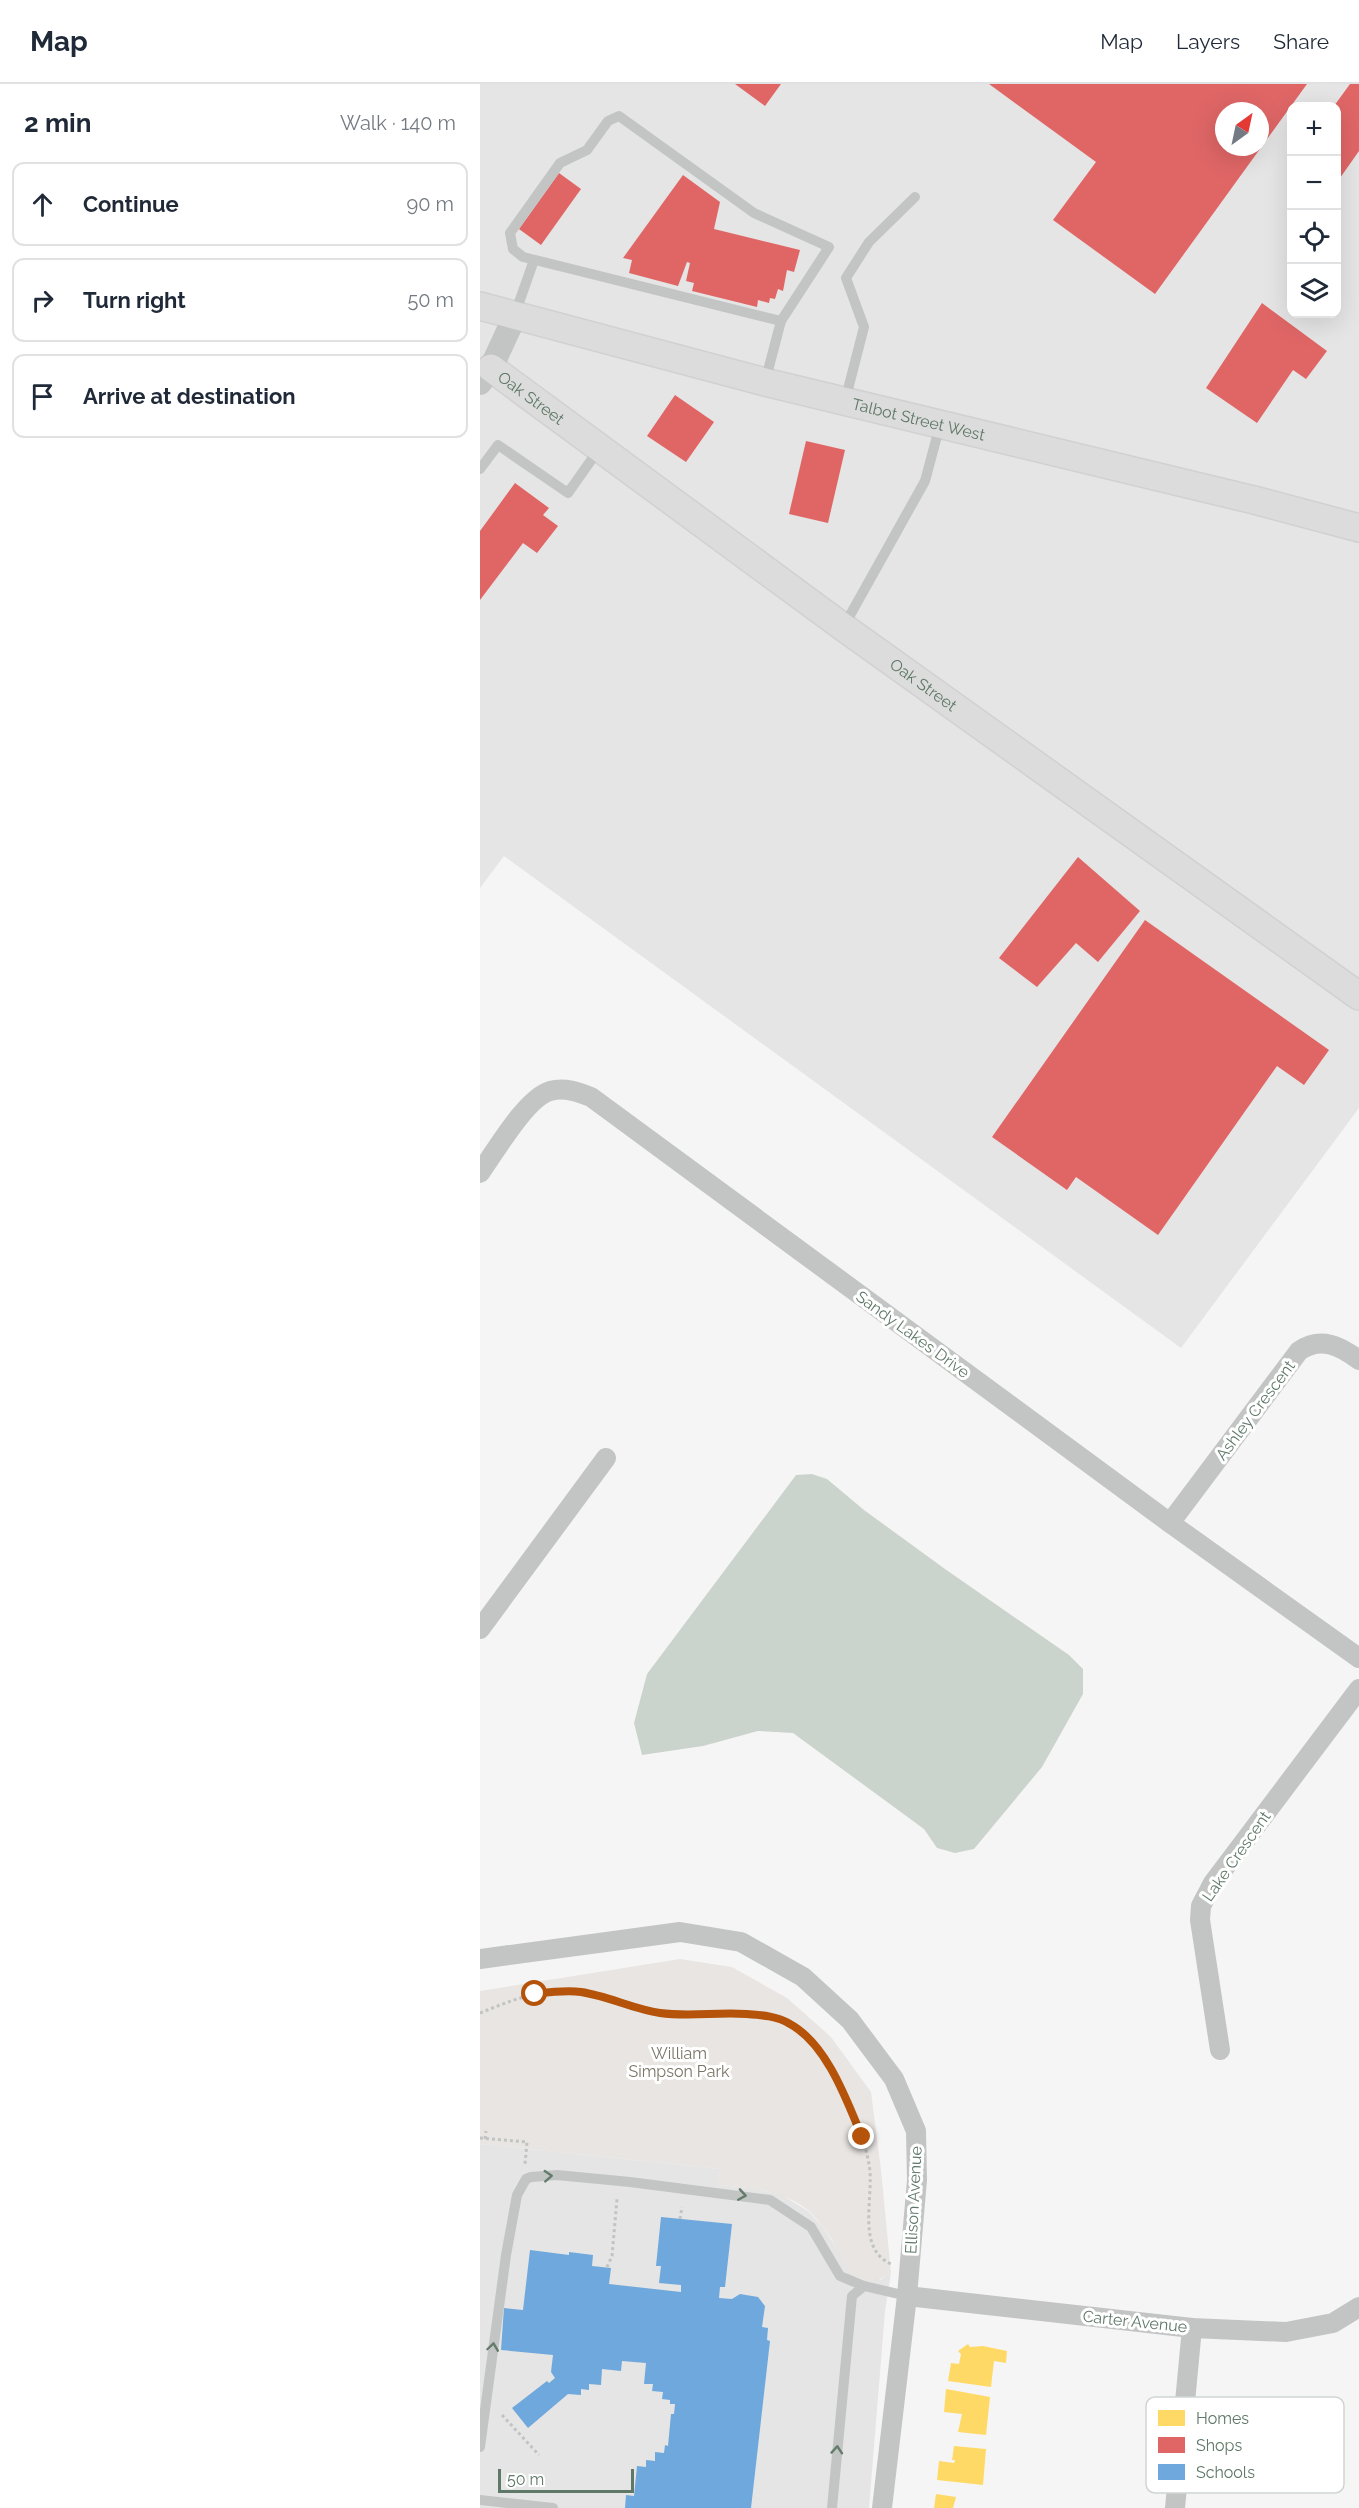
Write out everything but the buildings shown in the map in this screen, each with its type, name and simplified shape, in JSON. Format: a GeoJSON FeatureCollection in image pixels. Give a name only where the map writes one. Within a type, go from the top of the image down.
{"type":"FeatureCollection","features":[{"type":"Feature","properties":{"kind":"main road","name":"Talbot Street West"},"geometry":{"type":"LineString","coordinates":[[480,306],[765,382],[1254,500],[1359,528]]}},
{"type":"Feature","properties":{"kind":"main road","name":"Oak Street"},"geometry":{"type":"LineString","coordinates":[[486,376],[600,449],[843,627],[1359,996]]}},
{"type":"Feature","properties":{"kind":"street"},"geometry":{"type":"LineString","coordinates":[[486,376],[515,316]]}},
{"type":"Feature","properties":{"kind":"street","name":"Sandy Lakes Drive"},"geometry":{"type":"LineString","coordinates":[[480,1173],[535,1100],[549,1092],[571,1090],[591,1097],[1170,1523],[1359,1658]]}},
{"type":"Feature","properties":{"kind":"street","name":"Ashley Crescent"},"geometry":{"type":"LineString","coordinates":[[1170,1523],[1299,1351],[1309,1344],[1322,1342],[1337,1346],[1359,1360]]}},
{"type":"Feature","properties":{"kind":"street"},"geometry":{"type":"LineString","coordinates":[[480,1629],[606,1458]]}},
{"type":"Feature","properties":{"kind":"street","name":"Lake Crescent"},"geometry":{"type":"LineString","coordinates":[[1220,2050],[1202,1936],[1201,1906],[1213,1883],[1359,1689]]}},
{"type":"Feature","properties":{"kind":"street","name":"Ellison Avenue"},"geometry":{"type":"LineString","coordinates":[[480,1959],[680,1932],[741,1942],[803,1977],[850,2019],[882,2062],[894,2079],[916,2131],[917,2180],[907,2296],[882,2508]]}},
{"type":"Feature","properties":{"kind":"street","name":"Carter Avenue"},"geometry":{"type":"LineString","coordinates":[[907,2296],[1192,2328],[1286,2332],[1332,2323],[1359,2307]]}},
{"type":"Feature","properties":{"kind":"street"},"geometry":{"type":"LineString","coordinates":[[1185,2397],[1192,2328]]}},
{"type":"Feature","properties":{"kind":"street"},"geometry":{"type":"LineString","coordinates":[[1175,2508],[1176,2493]]}},
{"type":"Feature","properties":{"kind":"lane"},"geometry":{"type":"LineString","coordinates":[[765,382],[781,321],[829,247],[754,213],[619,116],[608,121],[587,150],[560,163],[510,233],[513,249],[523,257],[781,321]]}},
{"type":"Feature","properties":{"kind":"lane"},"geometry":{"type":"LineString","coordinates":[[845,402],[864,327],[846,278],[869,242],[915,197]]}},
{"type":"Feature","properties":{"kind":"lane"},"geometry":{"type":"LineString","coordinates":[[515,316],[534,260]]}},
{"type":"Feature","properties":{"kind":"lane"},"geometry":{"type":"LineString","coordinates":[[843,627],[925,482],[940,425]]}},
{"type":"Feature","properties":{"kind":"lane"},"geometry":{"type":"LineString","coordinates":[[480,469],[498,446],[568,493],[600,449]]}},
{"type":"Feature","properties":{"kind":"lane"},"geometry":{"type":"LineString","coordinates":[[480,2447],[506,2255],[517,2195],[526,2179],[531,2176],[557,2175],[620,2181],[770,2200],[811,2227],[840,2276],[864,2286],[907,2296]]}},
{"type":"Feature","properties":{"kind":"lane"},"geometry":{"type":"LineString","coordinates":[[832,2508],[852,2296],[864,2286]]}},
{"type":"Feature","properties":{"kind":"lane"},"geometry":{"type":"LineString","coordinates":[[480,2500],[553,2508]]}},
{"type":"Feature","properties":{"kind":"path"},"geometry":{"type":"LineString","coordinates":[[480,2013],[535,1994],[561,1991],[583,1993],[639,2010],[663,2013],[755,2014],[790,2023],[811,2040],[829,2067],[851,2110],[862,2137],[869,2166],[871,2244],[880,2258],[894,2265],[894,2271]]}},
{"type":"Feature","properties":{"kind":"path"},"geometry":{"type":"LineString","coordinates":[[486,2131],[482,2138],[527,2142],[525,2164]]}},
{"type":"Feature","properties":{"kind":"path"},"geometry":{"type":"LineString","coordinates":[[607,2267],[612,2256],[617,2199]]}},
{"type":"Feature","properties":{"kind":"path"},"geometry":{"type":"LineString","coordinates":[[680,2219],[682,2206]]}},
{"type":"Feature","properties":{"kind":"path"},"geometry":{"type":"LineString","coordinates":[[502,2415],[539,2455]]}},
{"type":"Feature","properties":{"kind":"shaded area"},"geometry":{"type":"Polygon","coordinates":[[[480,84],[1359,84],[1359,1108],[1181,1348],[504,856],[480,888],[480,84]]]}},
{"type":"Feature","properties":{"kind":"shaded area"},"geometry":{"type":"Polygon","coordinates":[[[812,1474],[827,1479],[864,1510],[945,1569],[1069,1655],[1083,1669],[1083,1694],[1042,1767],[974,1849],[955,1853],[937,1848],[924,1829],[793,1733],[758,1731],[703,1746],[642,1755],[634,1723],[647,1674],[796,1475],[812,1474]]]}},
{"type":"Feature","properties":{"kind":"shaded area"},"geometry":{"type":"Polygon","coordinates":[[[480,2144],[719,2169],[718,2185],[750,2188],[782,2195],[808,2211],[823,2227],[837,2249],[880,2280],[891,2273],[885,2311],[869,2508],[480,2508],[480,2144]]]}},
{"type":"Feature","properties":{"kind":"green space","name":"William Simpson Park"},"geometry":{"type":"Polygon","coordinates":[[[680,1959],[732,1967],[787,1998],[831,2037],[871,2092],[891,2273],[878,2280],[868,2282],[860,2280],[847,2268],[830,2236],[809,2211],[777,2194],[717,2185],[719,2169],[480,2144],[480,1991],[680,1959]]]}},
{"type":"Feature","properties":{"kind":"route"},"geometry":{"type":"LineString","coordinates":[[535,1994],[561,1991],[583,1993],[639,2010],[691,2015],[744,2014],[767,2016],[790,2023],[811,2040],[829,2067],[862,2137]]}}]}
